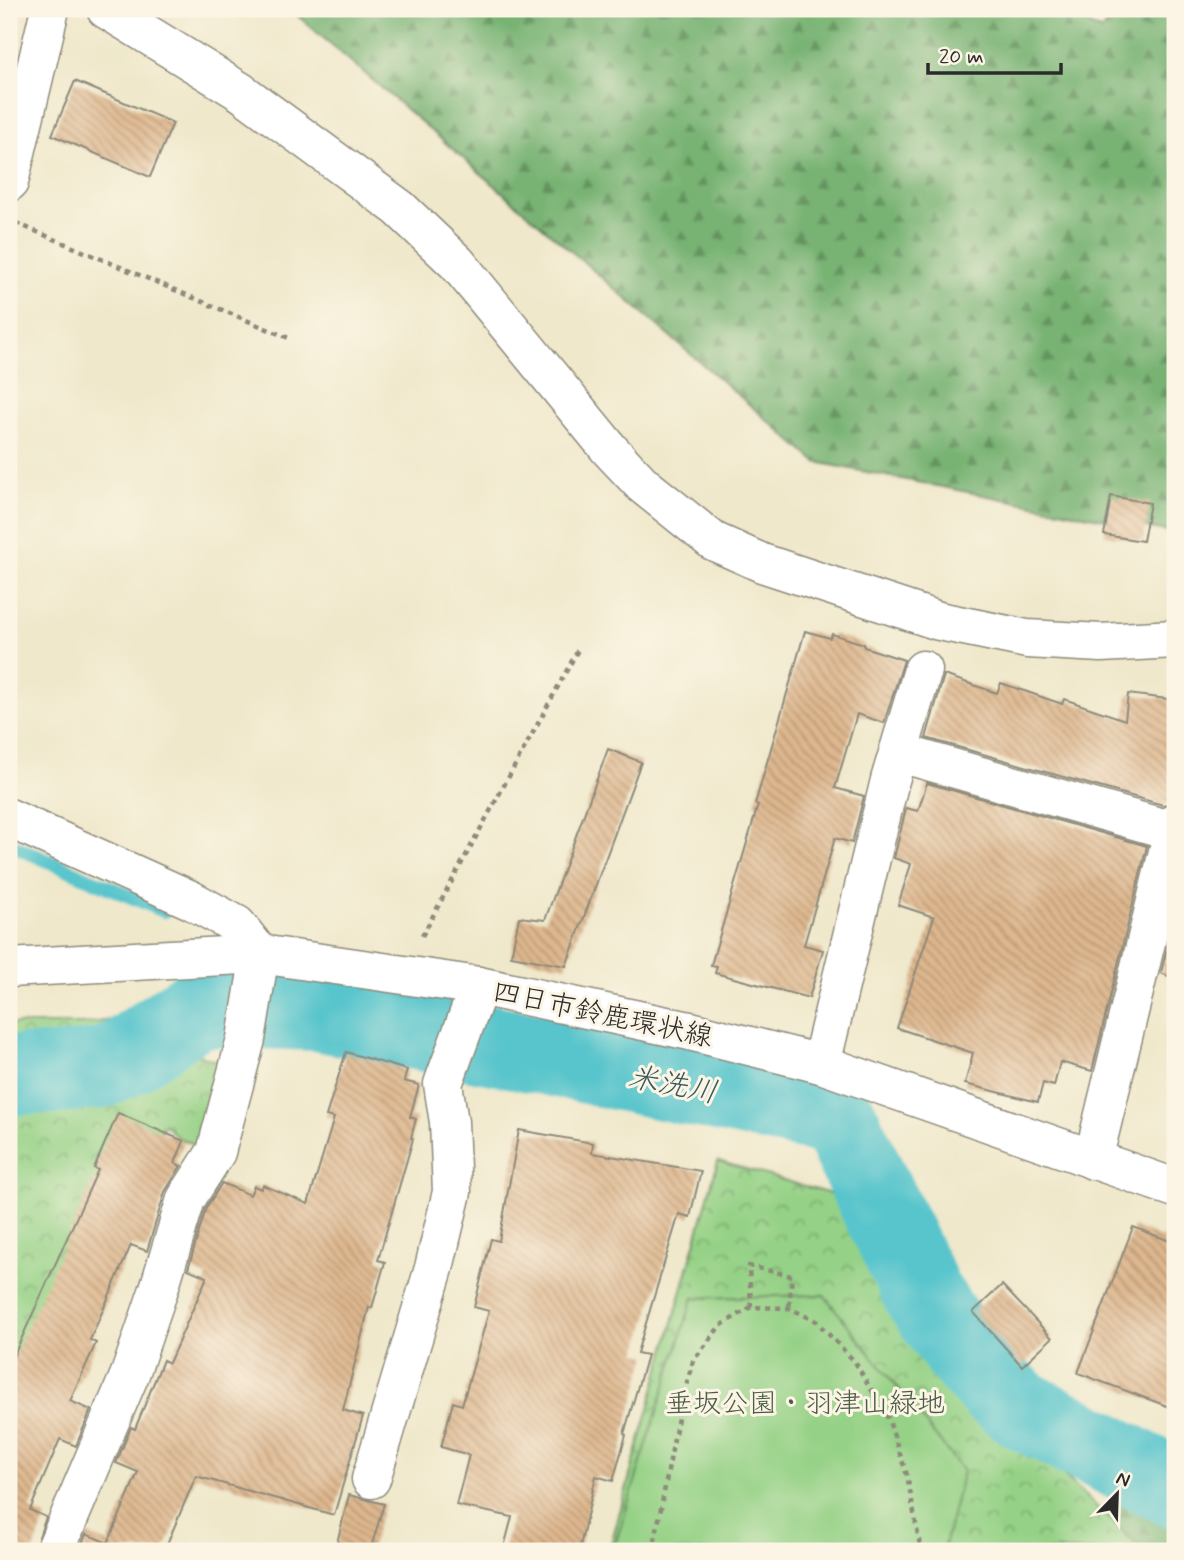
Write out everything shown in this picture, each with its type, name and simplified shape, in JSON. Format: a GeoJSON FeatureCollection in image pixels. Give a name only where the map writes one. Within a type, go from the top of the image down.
{"type":"FeatureCollection","features":[{"type":"Feature","properties":{"kind":"street"},"geometry":{"type":"LineString","coordinates":[[9,182],[50,9]]}},
{"type":"Feature","properties":{"kind":"street"},"geometry":{"type":"LineString","coordinates":[[106,9],[241,92],[399,208],[457,263],[610,450],[643,485],[713,541],[762,563],[939,621],[1027,639],[1101,643],[1175,639]]}},
{"type":"Feature","properties":{"kind":"street"},"geometry":{"type":"LineString","coordinates":[[821,1065],[890,780],[923,670]]}},
{"type":"Feature","properties":{"kind":"street"},"geometry":{"type":"LineString","coordinates":[[900,753],[1174,827],[1093,1160]]}},
{"type":"Feature","properties":{"kind":"street"},"geometry":{"type":"LineString","coordinates":[[9,818],[191,900],[237,925],[257,968],[246,1039],[216,1152],[186,1199],[130,1374],[55,1551]]}},
{"type":"Feature","properties":{"kind":"street","name":"四日市鈴鹿環状線"},"geometry":{"type":"LineString","coordinates":[[9,968],[257,968],[399,975],[475,998],[690,1031],[821,1065],[1175,1188]]}},
{"type":"Feature","properties":{"kind":"street"},"geometry":{"type":"LineString","coordinates":[[371,1479],[434,1268],[452,1192],[449,1122],[443,1084],[475,998]]}},
{"type":"Feature","properties":{"kind":"path"},"geometry":{"type":"LineString","coordinates":[[9,220],[291,338]]}},
{"type":"Feature","properties":{"kind":"path"},"geometry":{"type":"LineString","coordinates":[[399,975],[439,908],[579,649]]}},
{"type":"Feature","properties":{"kind":"path"},"geometry":{"type":"LineString","coordinates":[[751,1307],[750,1266],[792,1276],[789,1308]]}},
{"type":"Feature","properties":{"kind":"path"},"geometry":{"type":"LineString","coordinates":[[653,1551],[680,1407],[693,1361],[720,1326],[751,1307],[789,1308],[816,1321],[855,1362],[888,1418],[906,1475],[921,1551]]}},
{"type":"Feature","properties":{"kind":"green space"},"geometry":{"type":"Polygon","coordinates":[[[302,9],[1060,9],[1102,31],[1112,9],[1175,9],[1175,533],[816,462],[298,16],[302,9]]]}},
{"type":"Feature","properties":{"kind":"green space"},"geometry":{"type":"Polygon","coordinates":[[[180,987],[191,1053],[229,1065],[205,1148],[178,1138],[164,1124],[36,1447],[9,1504],[9,1024],[85,1024],[129,1017],[180,987]]]}},
{"type":"Feature","properties":{"kind":"green space","name":"垂坂公園・羽津山緑地"},"geometry":{"type":"Polygon","coordinates":[[[718,1161],[841,1197],[988,1402],[1143,1551],[609,1551],[718,1161]]]}},
{"type":"Feature","properties":{"kind":"green space"},"geometry":{"type":"Polygon","coordinates":[[[824,1295],[963,1471],[943,1551],[613,1551],[693,1298],[824,1295]]]}},
{"type":"Feature","properties":{"kind":"green space"},"geometry":{"type":"Polygon","coordinates":[[[1127,1475],[1175,1498],[1175,1551],[1087,1551],[1127,1475]]]}},
{"type":"Feature","properties":{"kind":"building"},"geometry":{"type":"Polygon","coordinates":[[[75,81],[173,123],[150,177],[52,135],[75,81]]]}},
{"type":"Feature","properties":{"kind":"building"},"geometry":{"type":"Polygon","coordinates":[[[1111,496],[1150,503],[1143,541],[1104,535],[1111,496]]]}},
{"type":"Feature","properties":{"kind":"building"},"geometry":{"type":"Polygon","coordinates":[[[805,631],[830,638],[832,634],[904,660],[884,723],[857,714],[835,788],[864,796],[852,843],[835,838],[804,945],[823,950],[809,998],[715,973],[717,966],[711,965],[805,631]]]}},
{"type":"Feature","properties":{"kind":"building"},"geometry":{"type":"Polygon","coordinates":[[[944,675],[997,693],[1001,683],[1062,704],[1064,699],[1125,720],[1128,694],[1175,700],[1175,802],[1163,805],[926,738],[944,675]]]}},
{"type":"Feature","properties":{"kind":"building"},"geometry":{"type":"Polygon","coordinates":[[[608,749],[641,762],[566,966],[511,956],[519,917],[545,920],[608,749]]]}},
{"type":"Feature","properties":{"kind":"building"},"geometry":{"type":"Polygon","coordinates":[[[927,783],[1147,846],[1092,1071],[1060,1062],[1054,1086],[1043,1083],[1038,1102],[965,1084],[973,1053],[897,1028],[934,917],[898,905],[911,864],[894,858],[906,808],[918,811],[927,783]]]}},
{"type":"Feature","properties":{"kind":"building"},"geometry":{"type":"Polygon","coordinates":[[[1175,914],[1175,979],[1161,973],[1175,914]]]}},
{"type":"Feature","properties":{"kind":"building"},"geometry":{"type":"Polygon","coordinates":[[[346,1052],[407,1070],[404,1081],[419,1085],[410,1117],[416,1119],[411,1138],[413,1139],[378,1260],[385,1262],[372,1308],[369,1307],[343,1410],[363,1416],[334,1515],[196,1476],[164,1551],[79,1551],[86,1534],[108,1543],[138,1472],[116,1463],[131,1427],[135,1429],[163,1360],[169,1363],[207,1277],[188,1269],[206,1208],[222,1183],[250,1195],[254,1186],[261,1189],[263,1185],[308,1204],[334,1118],[326,1116],[346,1052]]]}},
{"type":"Feature","properties":{"kind":"building"},"geometry":{"type":"Polygon","coordinates":[[[118,1113],[184,1141],[175,1163],[181,1166],[165,1192],[147,1251],[131,1245],[90,1340],[96,1343],[70,1401],[91,1410],[76,1446],[60,1439],[30,1510],[46,1517],[34,1551],[9,1551],[9,1366],[98,1170],[94,1168],[118,1113]]]}},
{"type":"Feature","properties":{"kind":"building"},"geometry":{"type":"Polygon","coordinates":[[[519,1130],[593,1143],[592,1153],[701,1171],[690,1217],[679,1214],[637,1353],[647,1355],[613,1481],[596,1476],[579,1551],[503,1551],[512,1517],[456,1505],[469,1455],[441,1447],[453,1402],[462,1405],[489,1311],[474,1307],[491,1239],[499,1241],[519,1130]]]}},
{"type":"Feature","properties":{"kind":"building"},"geometry":{"type":"Polygon","coordinates":[[[1133,1227],[1175,1243],[1175,1409],[1078,1373],[1133,1227]]]}},
{"type":"Feature","properties":{"kind":"building"},"geometry":{"type":"Polygon","coordinates":[[[1002,1285],[1052,1338],[1022,1366],[973,1312],[1002,1285]]]}},
{"type":"Feature","properties":{"kind":"building"},"geometry":{"type":"Polygon","coordinates":[[[349,1495],[384,1504],[370,1551],[335,1551],[349,1495]]]}},
{"type":"Feature","properties":{"kind":"waterway"},"geometry":{"type":"LineString","coordinates":[[9,844],[164,911]]}},
{"type":"Feature","properties":{"kind":"waterway","name":"米洗川"},"geometry":{"type":"LineString","coordinates":[[9,1075],[57,1074],[100,1069],[125,1057],[198,1007],[316,1011],[536,1053],[837,1117],[924,1297],[962,1352],[996,1389],[1025,1411],[1175,1488]]}}]}
